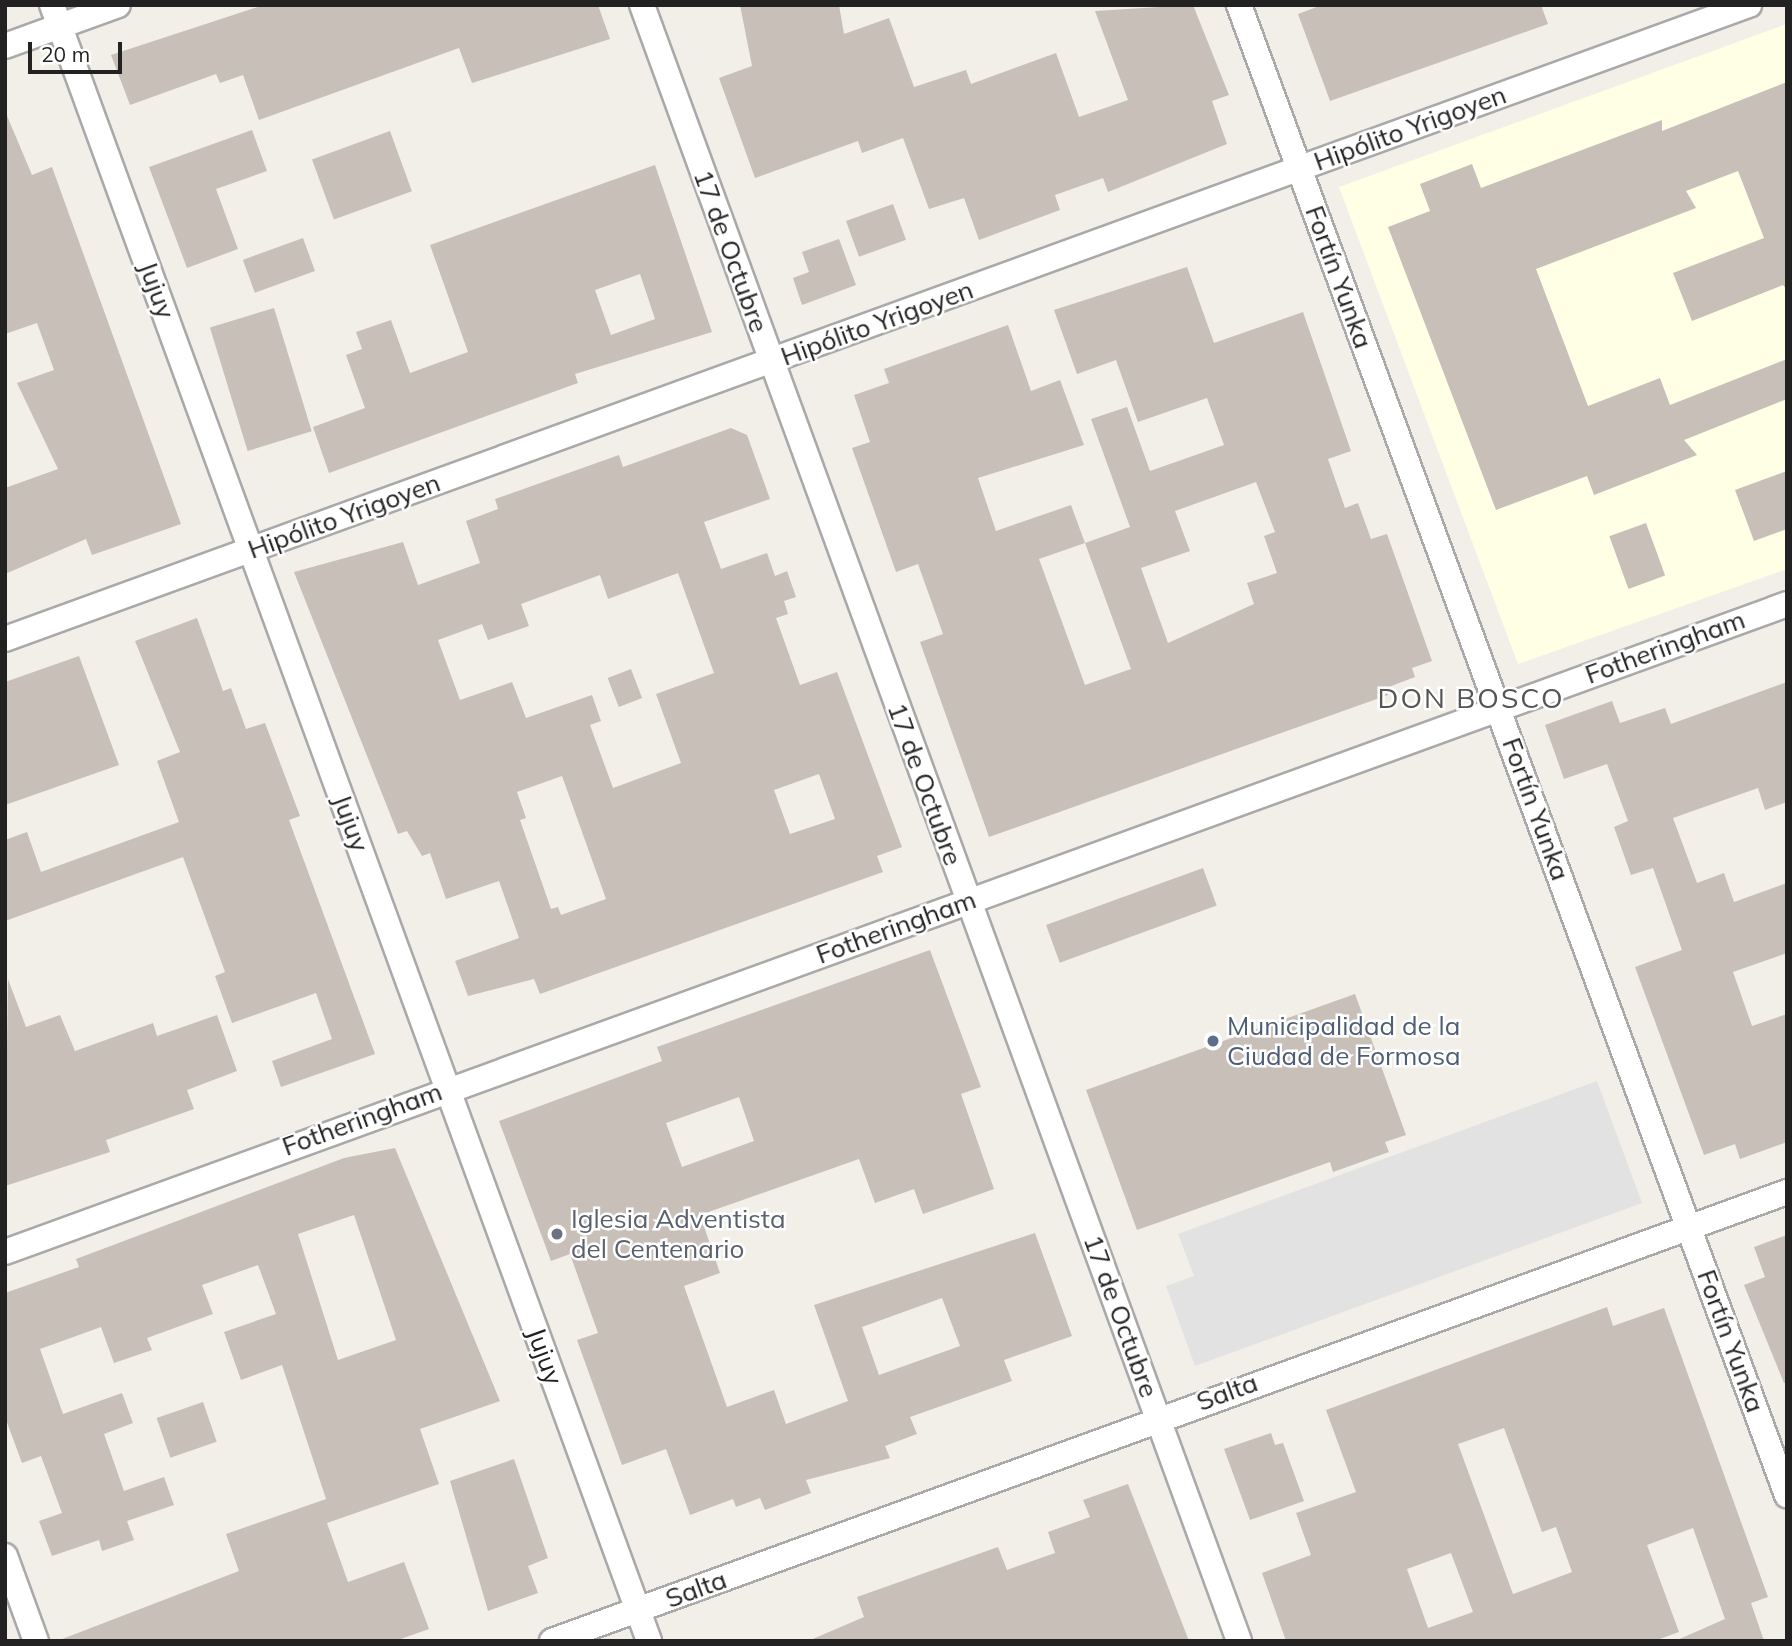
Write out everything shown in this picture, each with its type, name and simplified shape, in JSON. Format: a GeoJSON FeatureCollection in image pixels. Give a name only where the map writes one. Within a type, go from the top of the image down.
{"type":"FeatureCollection","features":[{"type":"Feature","properties":{"kind":"street"},"geometry":{"type":"LineString","coordinates":[[5,46],[56,16],[118,5]]}},
{"type":"Feature","properties":{"kind":"street","name":"17 de Octubre"},"geometry":{"type":"LineString","coordinates":[[642,5],[1239,1641]]}},
{"type":"Feature","properties":{"kind":"street","name":"Fortín Yunka"},"geometry":{"type":"LineString","coordinates":[[1239,5],[1787,1495]]}},
{"type":"Feature","properties":{"kind":"street","name":"Hipólito Yrigoyen"},"geometry":{"type":"LineString","coordinates":[[5,639],[1749,5]]}},
{"type":"Feature","properties":{"kind":"street","name":"Jujuy"},"geometry":{"type":"LineString","coordinates":[[56,16],[649,1641]]}},
{"type":"Feature","properties":{"kind":"street","name":"Fotheringham"},"geometry":{"type":"LineString","coordinates":[[5,1252],[447,1088],[1787,604]]}},
{"type":"Feature","properties":{"kind":"street","name":"Salta"},"geometry":{"type":"LineString","coordinates":[[552,1641],[1157,1417],[1787,1192]]}},
{"type":"Feature","properties":{"kind":"street"},"geometry":{"type":"LineString","coordinates":[[5,1556],[36,1641]]}},
{"type":"Feature","properties":{"kind":"shaded area"},"geometry":{"type":"Polygon","coordinates":[[[1787,24],[1787,569],[1518,664],[1339,187],[1787,24]]]}},
{"type":"Feature","properties":{"kind":"shaded area"},"geometry":{"type":"Polygon","coordinates":[[[1597,1081],[1642,1203],[1195,1366],[1166,1286],[1194,1276],[1178,1234],[1597,1081]]]}},
{"type":"Feature","properties":{"kind":"building"},"geometry":{"type":"Polygon","coordinates":[[[264,5],[598,5],[610,39],[472,83],[459,48],[259,120],[243,75],[220,83],[216,74],[130,105],[111,55],[264,5]]]}},
{"type":"Feature","properties":{"kind":"building"},"geometry":{"type":"Polygon","coordinates":[[[740,5],[839,5],[844,34],[889,18],[914,87],[966,70],[971,84],[1056,53],[1079,117],[1128,100],[1095,11],[1193,5],[1229,95],[1212,101],[1227,144],[1108,192],[1103,178],[1055,195],[1060,210],[979,240],[964,198],[929,209],[903,138],[862,153],[858,141],[755,178],[719,78],[752,66],[740,5]]]}},
{"type":"Feature","properties":{"kind":"building"},"geometry":{"type":"Polygon","coordinates":[[[1322,5],[1541,5],[1548,24],[1330,101],[1298,14],[1322,5]]]}},
{"type":"Feature","properties":{"kind":"building"},"geometry":{"type":"Polygon","coordinates":[[[1787,82],[1787,290],[1783,285],[1692,321],[1673,273],[1764,238],[1738,171],[1686,191],[1696,208],[1536,269],[1588,406],[1660,378],[1670,405],[1787,359],[1787,399],[1684,440],[1697,455],[1594,495],[1587,476],[1496,510],[1388,227],[1430,211],[1420,184],[1472,164],[1481,188],[1662,120],[1662,131],[1787,82]]]}},
{"type":"Feature","properties":{"kind":"building"},"geometry":{"type":"Polygon","coordinates":[[[5,111],[32,175],[52,167],[181,524],[92,555],[86,539],[5,574],[5,488],[58,469],[17,383],[54,370],[37,323],[5,334],[5,111]]]}},
{"type":"Feature","properties":{"kind":"building"},"geometry":{"type":"Polygon","coordinates":[[[252,130],[267,171],[216,189],[238,249],[187,268],[149,167],[252,130]]]}},
{"type":"Feature","properties":{"kind":"building"},"geometry":{"type":"Polygon","coordinates":[[[390,131],[412,191],[334,220],[312,159],[390,131]]]}},
{"type":"Feature","properties":{"kind":"building"},"geometry":{"type":"Polygon","coordinates":[[[655,165],[712,332],[575,374],[578,383],[329,473],[313,427],[365,408],[346,355],[362,349],[356,332],[391,320],[410,373],[468,352],[430,245],[655,165]],[[640,274],[595,290],[611,335],[655,319],[640,274]]]}},
{"type":"Feature","properties":{"kind":"building"},"geometry":{"type":"Polygon","coordinates":[[[893,204],[906,240],[859,257],[846,221],[893,204]]]}},
{"type":"Feature","properties":{"kind":"building"},"geometry":{"type":"Polygon","coordinates":[[[303,238],[315,271],[255,293],[243,260],[303,238]]]}},
{"type":"Feature","properties":{"kind":"building"},"geometry":{"type":"Polygon","coordinates":[[[839,239],[856,285],[802,305],[793,278],[809,272],[802,252],[839,239]]]}},
{"type":"Feature","properties":{"kind":"building"},"geometry":{"type":"Polygon","coordinates":[[[1187,267],[1214,343],[1303,312],[1351,451],[1328,459],[1345,508],[1358,503],[1371,539],[1387,534],[1432,661],[1412,668],[1415,677],[1386,688],[1388,695],[989,837],[920,642],[943,634],[918,564],[896,572],[852,448],[870,442],[854,395],[889,383],[884,369],[1008,325],[1031,391],[1060,380],[1084,445],[978,478],[996,531],[1071,505],[1085,543],[1130,527],[1091,419],[1127,407],[1150,471],[1224,445],[1207,398],[1138,422],[1116,360],[1077,374],[1054,310],[1187,267]],[[1256,482],[1175,511],[1190,551],[1141,568],[1168,643],[1254,604],[1247,583],[1277,573],[1264,536],[1275,532],[1256,482]],[[1085,543],[1039,559],[1085,685],[1131,669],[1085,543]]]}},
{"type":"Feature","properties":{"kind":"building"},"geometry":{"type":"Polygon","coordinates":[[[274,308],[312,431],[248,451],[210,328],[274,308]]]}},
{"type":"Feature","properties":{"kind":"building"},"geometry":{"type":"Polygon","coordinates":[[[731,428],[747,435],[770,499],[704,522],[721,569],[767,553],[775,576],[787,571],[796,597],[784,601],[788,614],[776,618],[800,685],[837,672],[902,847],[877,856],[883,872],[540,994],[534,979],[468,996],[455,961],[519,938],[499,881],[446,899],[430,853],[422,856],[407,831],[398,834],[294,572],[403,542],[418,585],[480,563],[466,521],[498,509],[495,499],[619,455],[623,467],[731,428]],[[678,573],[608,599],[600,575],[521,604],[529,626],[488,640],[482,624],[438,640],[460,700],[512,682],[526,718],[592,695],[601,721],[590,725],[613,788],[681,763],[656,694],[714,673],[678,573]],[[819,774],[774,790],[790,834],[835,819],[819,774]],[[562,776],[517,792],[526,818],[520,820],[551,909],[558,907],[561,915],[606,899],[562,776]]]}},
{"type":"Feature","properties":{"kind":"building"},"geometry":{"type":"Polygon","coordinates":[[[1787,471],[1787,529],[1754,541],[1735,490],[1787,471]]]}},
{"type":"Feature","properties":{"kind":"building"},"geometry":{"type":"Polygon","coordinates":[[[1646,523],[1665,576],[1629,589],[1609,536],[1646,523]]]}},
{"type":"Feature","properties":{"kind":"building"},"geometry":{"type":"Polygon","coordinates":[[[197,618],[223,691],[231,688],[246,729],[265,723],[300,816],[289,820],[375,1054],[281,1087],[272,1061],[332,1039],[316,993],[232,1023],[215,976],[225,972],[183,857],[5,921],[5,840],[27,832],[41,872],[179,822],[157,761],[180,752],[135,641],[197,618]]]}},
{"type":"Feature","properties":{"kind":"building"},"geometry":{"type":"Polygon","coordinates":[[[79,656],[119,765],[5,805],[5,682],[79,656]]]}},
{"type":"Feature","properties":{"kind":"building"},"geometry":{"type":"Polygon","coordinates":[[[631,669],[642,698],[619,707],[608,678],[631,669]]]}},
{"type":"Feature","properties":{"kind":"building"},"geometry":{"type":"Polygon","coordinates":[[[1787,682],[1787,802],[1765,810],[1758,788],[1673,818],[1697,883],[1724,873],[1734,902],[1787,883],[1787,953],[1733,972],[1752,1026],[1787,1014],[1787,1142],[1740,1159],[1735,1144],[1704,1155],[1635,967],[1682,950],[1653,868],[1631,875],[1614,827],[1628,821],[1607,764],[1564,779],[1545,725],[1612,701],[1620,723],[1665,708],[1671,724],[1787,682]]]}},
{"type":"Feature","properties":{"kind":"building"},"geometry":{"type":"Polygon","coordinates":[[[1203,868],[1217,906],[1060,963],[1046,925],[1203,868]]]}},
{"type":"Feature","properties":{"kind":"building"},"geometry":{"type":"Polygon","coordinates":[[[930,950],[981,1087],[961,1094],[994,1189],[923,1214],[914,1189],[875,1203],[859,1159],[700,1215],[720,1273],[684,1286],[727,1407],[774,1390],[786,1424],[848,1401],[814,1305],[1035,1233],[1072,1336],[1004,1360],[1012,1381],[910,1417],[917,1434],[885,1446],[890,1458],[806,1480],[811,1493],[765,1510],[760,1498],[736,1507],[733,1499],[690,1515],[666,1449],[622,1465],[577,1340],[598,1333],[570,1254],[551,1261],[499,1121],[662,1061],[657,1047],[930,950]],[[739,1097],[666,1123],[682,1167],[754,1141],[739,1097]],[[942,1298],[862,1327],[879,1375],[960,1346],[942,1298]]]}},
{"type":"Feature","properties":{"kind":"building"},"geometry":{"type":"Polygon","coordinates":[[[8,979],[26,1027],[60,1015],[75,1051],[153,1023],[157,1036],[217,1015],[237,1071],[187,1090],[194,1109],[106,1140],[110,1152],[5,1186],[8,979]]]}},
{"type":"Feature","properties":{"kind":"building"},"geometry":{"type":"Polygon","coordinates":[[[1355,994],[1406,1135],[1385,1142],[1389,1152],[1333,1172],[1330,1162],[1137,1230],[1086,1090],[1355,994]]]}},
{"type":"Feature","properties":{"kind":"building"},"geometry":{"type":"Polygon","coordinates":[[[395,1148],[500,1401],[420,1429],[439,1484],[327,1523],[348,1582],[404,1562],[429,1629],[395,1641],[57,1641],[239,1571],[226,1534],[326,1499],[282,1365],[241,1380],[224,1332],[276,1314],[258,1265],[202,1285],[213,1314],[147,1338],[152,1350],[114,1363],[101,1327],[40,1349],[63,1414],[122,1393],[133,1423],[104,1434],[124,1491],[164,1477],[174,1505],[127,1521],[134,1540],[102,1551],[99,1540],[52,1556],[39,1521],[62,1513],[41,1456],[22,1463],[5,1417],[5,1293],[79,1267],[76,1259],[344,1158],[395,1148]],[[354,1215],[298,1234],[338,1360],[396,1340],[354,1215]]]}},
{"type":"Feature","properties":{"kind":"building"},"geometry":{"type":"Polygon","coordinates":[[[1787,1235],[1787,1382],[1784,1383],[1744,1285],[1765,1277],[1754,1247],[1787,1235]]]}},
{"type":"Feature","properties":{"kind":"building"},"geometry":{"type":"Polygon","coordinates":[[[1607,1307],[1613,1326],[1664,1308],[1768,1597],[1751,1603],[1764,1641],[1675,1641],[1725,1619],[1693,1528],[1647,1545],[1679,1632],[1654,1641],[1286,1641],[1262,1573],[1311,1555],[1296,1513],[1356,1492],[1326,1410],[1607,1307]],[[1504,1428],[1458,1444],[1513,1594],[1572,1572],[1556,1527],[1542,1532],[1504,1428]],[[1451,1553],[1407,1569],[1428,1628],[1473,1612],[1451,1553]]]}},
{"type":"Feature","properties":{"kind":"building"},"geometry":{"type":"Polygon","coordinates":[[[203,1402],[217,1442],[170,1458],[157,1418],[203,1402]]]}},
{"type":"Feature","properties":{"kind":"building"},"geometry":{"type":"Polygon","coordinates":[[[1271,1433],[1275,1445],[1283,1443],[1304,1501],[1250,1520],[1224,1449],[1271,1433]]]}},
{"type":"Feature","properties":{"kind":"building"},"geometry":{"type":"Polygon","coordinates":[[[514,1459],[548,1558],[528,1566],[538,1593],[488,1611],[450,1481],[514,1459]]]}},
{"type":"Feature","properties":{"kind":"building"},"geometry":{"type":"Polygon","coordinates":[[[1128,1484],[1189,1641],[808,1641],[864,1617],[857,1597],[998,1547],[1007,1570],[1055,1553],[1048,1532],[1090,1517],[1083,1500],[1128,1484]]]}},
{"type":"Feature","properties":{"kind":"place","name":"Municipalidad de la Ciudad de Formosa"},"geometry":{"type":"Point","coordinates":[1213,1041]}},
{"type":"Feature","properties":{"kind":"place","name":"Iglesia Adventista del Centenario"},"geometry":{"type":"Point","coordinates":[557,1234]}},
{"type":"Feature","properties":{"kind":"district","name":"DON BOSCO"},"geometry":{"type":"Point","coordinates":[1471,698]}}]}
